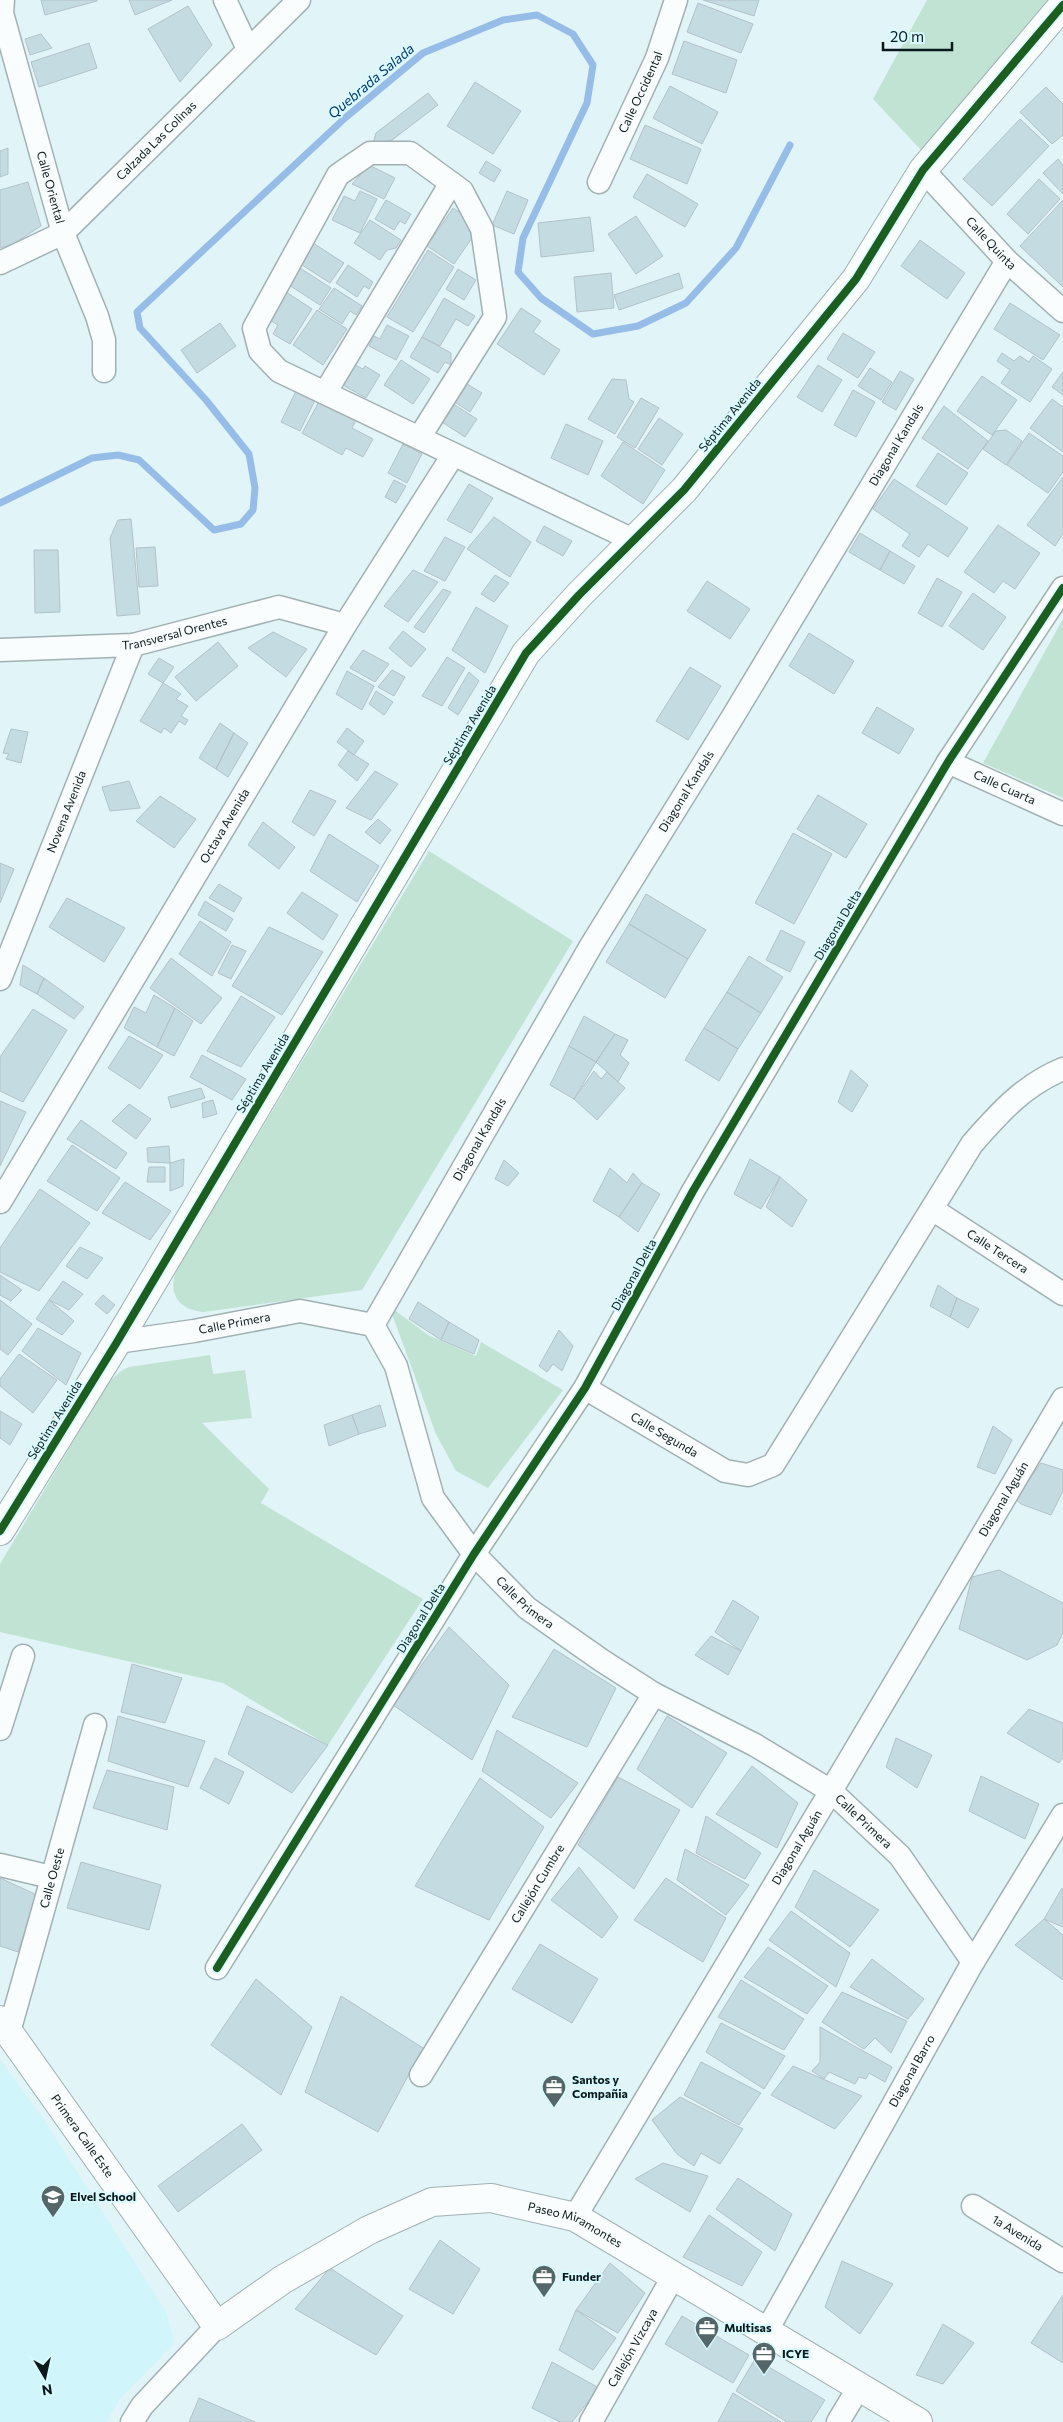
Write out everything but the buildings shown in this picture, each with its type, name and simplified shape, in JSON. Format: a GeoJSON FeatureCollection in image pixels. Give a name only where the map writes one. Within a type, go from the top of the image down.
{"type":"FeatureCollection","features":[{"type":"Feature","properties":{"kind":"street","name":"Calle Oriental"},"geometry":{"type":"LineString","coordinates":[[3,0],[2,13],[64,233],[97,316],[104,340],[104,371]]}},
{"type":"Feature","properties":{"kind":"street"},"geometry":{"type":"LineString","coordinates":[[225,0],[248,49]]}},
{"type":"Feature","properties":{"kind":"street","name":"Calzada Las Colinas"},"geometry":{"type":"LineString","coordinates":[[0,263],[64,233],[299,0]]}},
{"type":"Feature","properties":{"kind":"street","name":"Calle Occidental"},"geometry":{"type":"LineString","coordinates":[[599,182],[657,58],[676,0]]}},
{"type":"Feature","properties":{"kind":"street","name":"Séptima Avenida"},"geometry":{"type":"LineString","coordinates":[[0,1531],[117,1342],[526,653],[633,540],[684,490],[856,278],[923,170],[1063,5]]}},
{"type":"Feature","properties":{"kind":"street"},"geometry":{"type":"LineString","coordinates":[[419,438],[495,317],[482,229],[462,191],[410,153],[370,153],[338,175],[254,328],[260,350],[279,372],[633,540]]}},
{"type":"Feature","properties":{"kind":"street","name":"Calle Quinta"},"geometry":{"type":"LineString","coordinates":[[923,170],[1007,262],[1063,311]]}},
{"type":"Feature","properties":{"kind":"street"},"geometry":{"type":"LineString","coordinates":[[324,394],[450,183]]}},
{"type":"Feature","properties":{"kind":"street","name":"Diagonal Kandals"},"geometry":{"type":"LineString","coordinates":[[373,1324],[592,944],[732,718],[1007,262]]}},
{"type":"Feature","properties":{"kind":"street","name":"Octava Avenida"},"geometry":{"type":"LineString","coordinates":[[0,1202],[345,625],[453,455]]}},
{"type":"Feature","properties":{"kind":"street","name":"Diagonal Delta"},"geometry":{"type":"LineString","coordinates":[[217,1968],[474,1554],[585,1388],[693,1191],[948,762],[1063,588]]}},
{"type":"Feature","properties":{"kind":"street","name":"Transversal Orentes"},"geometry":{"type":"LineString","coordinates":[[0,650],[133,645],[279,607],[345,625]]}},
{"type":"Feature","properties":{"kind":"street","name":"Novena Avenida"},"geometry":{"type":"LineString","coordinates":[[0,979],[133,645]]}},
{"type":"Feature","properties":{"kind":"street","name":"Calle Cuarta"},"geometry":{"type":"LineString","coordinates":[[948,762],[1063,814]]}},
{"type":"Feature","properties":{"kind":"street"},"geometry":{"type":"LineString","coordinates":[[932,1209],[972,1144],[1004,1108],[1030,1086],[1063,1069]]}},
{"type":"Feature","properties":{"kind":"street","name":"Calle Segunda"},"geometry":{"type":"LineString","coordinates":[[585,1388],[725,1471],[748,1475],[773,1465],[932,1209]]}},
{"type":"Feature","properties":{"kind":"street","name":"Calle Tercera"},"geometry":{"type":"LineString","coordinates":[[932,1209],[1063,1294]]}},
{"type":"Feature","properties":{"kind":"street","name":"Calle Primera"},"geometry":{"type":"LineString","coordinates":[[117,1342],[194,1331],[300,1311],[373,1324],[396,1366],[433,1498],[474,1554],[527,1608],[601,1660],[654,1694],[755,1745],[831,1791],[900,1856],[973,1962]]}},
{"type":"Feature","properties":{"kind":"street","name":"Diagonal Aguán"},"geometry":{"type":"LineString","coordinates":[[575,2217],[831,1791],[1063,1399]]}},
{"type":"Feature","properties":{"kind":"street"},"geometry":{"type":"LineString","coordinates":[[0,1729],[23,1656]]}},
{"type":"Feature","properties":{"kind":"street","name":"Callejón Cumbre"},"geometry":{"type":"LineString","coordinates":[[421,2075],[654,1694]]}},
{"type":"Feature","properties":{"kind":"street","name":"Calle Oeste"},"geometry":{"type":"LineString","coordinates":[[5,2026],[52,1877],[95,1724]]}},
{"type":"Feature","properties":{"kind":"street","name":"Diagonal Barro"},"geometry":{"type":"LineString","coordinates":[[766,2332],[973,1962],[1063,1815]]}},
{"type":"Feature","properties":{"kind":"street"},"geometry":{"type":"LineString","coordinates":[[0,1865],[52,1877]]}},
{"type":"Feature","properties":{"kind":"street","name":"Primera Calle Este"},"geometry":{"type":"LineString","coordinates":[[5,2026],[217,2326]]}},
{"type":"Feature","properties":{"kind":"street","name":"Paseo Miramontes"},"geometry":{"type":"LineString","coordinates":[[217,2326],[282,2280],[368,2230],[432,2202],[491,2198],[575,2217],[674,2274],[766,2332],[918,2422]]}},
{"type":"Feature","properties":{"kind":"street","name":"1a Avenida"},"geometry":{"type":"LineString","coordinates":[[973,2206],[1063,2261]]}},
{"type":"Feature","properties":{"kind":"street","name":"Callejón Vizcaya"},"geometry":{"type":"LineString","coordinates":[[591,2422],[674,2274]]}},
{"type":"Feature","properties":{"kind":"street"},"geometry":{"type":"LineString","coordinates":[[132,2422],[142,2406],[217,2326]]}},
{"type":"Feature","properties":{"kind":"street"},"geometry":{"type":"LineString","coordinates":[[838,2422],[859,2387]]}},
{"type":"Feature","properties":{"kind":"shaded area","name":"Elvel School"},"geometry":{"type":"Polygon","coordinates":[[[0,2059],[46,2123],[166,2312],[174,2343],[119,2400],[106,2422],[0,2422],[0,2059]]]}},
{"type":"Feature","properties":{"kind":"green space"},"geometry":{"type":"Polygon","coordinates":[[[927,0],[1050,0],[921,150],[873,99],[927,0]]]}},
{"type":"Feature","properties":{"kind":"green space"},"geometry":{"type":"Polygon","coordinates":[[[1063,619],[1063,798],[983,763],[1063,619]]]}},
{"type":"Feature","properties":{"kind":"green space"},"geometry":{"type":"Polygon","coordinates":[[[429,851],[573,941],[362,1290],[204,1312],[187,1308],[176,1298],[174,1291],[173,1284],[178,1267],[429,851]]]}},
{"type":"Feature","properties":{"kind":"green space"},"geometry":{"type":"Polygon","coordinates":[[[393,1309],[428,1335],[476,1356],[481,1342],[563,1390],[488,1488],[456,1471],[436,1434],[392,1314],[393,1309]]]}},
{"type":"Feature","properties":{"kind":"green space"},"geometry":{"type":"Polygon","coordinates":[[[210,1355],[213,1374],[245,1370],[252,1418],[202,1423],[269,1489],[261,1503],[423,1599],[328,1745],[223,1683],[0,1632],[0,1564],[109,1382],[121,1371],[129,1367],[210,1355]]]}},
{"type":"Feature","properties":{"kind":"waterway","name":"Quebrada Salada"},"geometry":{"type":"LineString","coordinates":[[0,503],[92,458],[118,455],[139,460],[214,530],[241,524],[253,510],[255,488],[249,454],[206,400],[140,328],[137,312],[345,118],[423,53],[503,20],[537,15],[573,34],[593,65],[587,103],[523,238],[518,272],[541,298],[593,334],[638,326],[686,303],[736,248],[790,145]]}},
{"type":"Feature","properties":{"kind":"cycle path"},"geometry":{"type":"LineString","coordinates":[[0,1531],[117,1342],[526,653],[579,595],[684,490],[856,279],[923,170],[1063,5]]}},
{"type":"Feature","properties":{"kind":"cycle path"},"geometry":{"type":"LineString","coordinates":[[217,1968],[474,1554],[585,1388],[693,1191],[948,762],[1063,588]]}},
{"type":"Feature","properties":{"kind":"place","name":"Santos y Compañia"},"geometry":{"type":"Point","coordinates":[554,2108]}},
{"type":"Feature","properties":{"kind":"place","name":"Elvel School"},"geometry":{"type":"Point","coordinates":[53,2218]}},
{"type":"Feature","properties":{"kind":"place","name":"Funder"},"geometry":{"type":"Point","coordinates":[544,2298]}},
{"type":"Feature","properties":{"kind":"place","name":"Multisas"},"geometry":{"type":"Point","coordinates":[707,2349]}},
{"type":"Feature","properties":{"kind":"place","name":"ICYE"},"geometry":{"type":"Point","coordinates":[764,2375]}}]}
